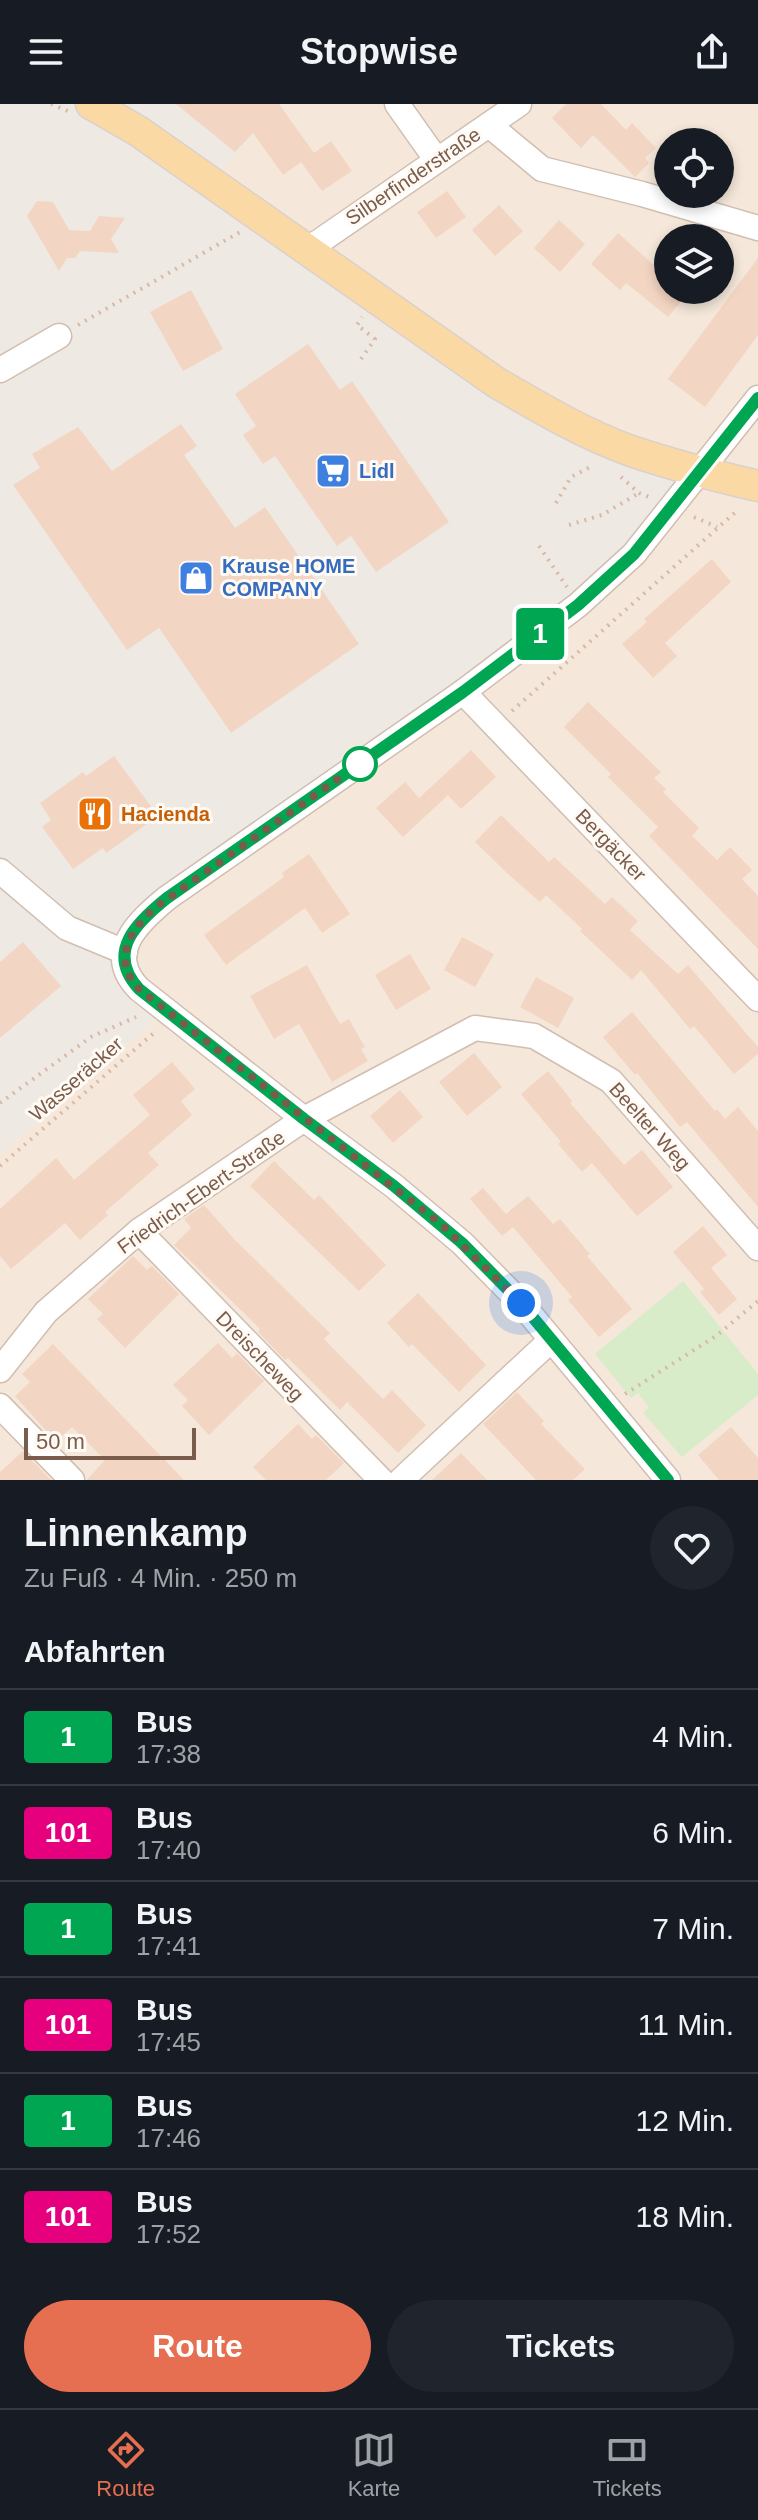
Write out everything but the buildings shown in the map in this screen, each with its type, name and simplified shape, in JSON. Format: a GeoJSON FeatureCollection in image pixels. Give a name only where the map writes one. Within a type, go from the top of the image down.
{"type":"FeatureCollection","features":[{"type":"Feature","properties":{"kind":"main road"},"geometry":{"type":"LineString","coordinates":[[91,104],[138,131],[497,383],[550,413],[630,450],[758,486]]}},
{"type":"Feature","properties":{"kind":"street"},"geometry":{"type":"LineString","coordinates":[[397,104],[436,159]]}},
{"type":"Feature","properties":{"kind":"street","name":"Silberfinderstraße"},"geometry":{"type":"LineString","coordinates":[[307,250],[519,104]]}},
{"type":"Feature","properties":{"kind":"street"},"geometry":{"type":"LineString","coordinates":[[489,125],[542,169],[758,228]]}},
{"type":"Feature","properties":{"kind":"street"},"geometry":{"type":"LineString","coordinates":[[0,370],[59,336]]}},
{"type":"Feature","properties":{"kind":"street"},"geometry":{"type":"LineString","coordinates":[[668,1480],[521,1303],[462,1243],[394,1186],[167,1011],[131,979],[125,964],[125,952],[128,939],[138,925],[167,898],[463,692],[578,605],[634,554],[758,398]]}},
{"type":"Feature","properties":{"kind":"street","name":"Bergäcker"},"geometry":{"type":"LineString","coordinates":[[463,692],[758,999]]}},
{"type":"Feature","properties":{"kind":"street"},"geometry":{"type":"LineString","coordinates":[[0,871],[67,928],[125,952]]}},
{"type":"Feature","properties":{"kind":"street","name":"Beelter Weg"},"geometry":{"type":"LineString","coordinates":[[304,1119],[475,1028],[534,1036],[611,1081],[758,1248]]}},
{"type":"Feature","properties":{"kind":"street","name":"Friedrich-Ebert-Straße"},"geometry":{"type":"LineString","coordinates":[[0,1370],[46,1312],[139,1231],[304,1119]]}},
{"type":"Feature","properties":{"kind":"street","name":"Dreischeweg"},"geometry":{"type":"LineString","coordinates":[[139,1231],[381,1480]]}},
{"type":"Feature","properties":{"kind":"street"},"geometry":{"type":"LineString","coordinates":[[401,1480],[551,1340]]}},
{"type":"Feature","properties":{"kind":"street"},"geometry":{"type":"LineString","coordinates":[[0,1406],[72,1480]]}},
{"type":"Feature","properties":{"kind":"path"},"geometry":{"type":"LineString","coordinates":[[59,336],[245,229]]}},
{"type":"Feature","properties":{"kind":"path"},"geometry":{"type":"LineString","coordinates":[[361,359],[375,339],[357,325],[363,315]]}},
{"type":"Feature","properties":{"kind":"path"},"geometry":{"type":"LineString","coordinates":[[556,503],[571,477],[594,465]]}},
{"type":"Feature","properties":{"kind":"path"},"geometry":{"type":"LineString","coordinates":[[569,525],[602,515],[639,493],[619,475]]}},
{"type":"Feature","properties":{"kind":"path"},"geometry":{"type":"LineString","coordinates":[[495,726],[717,527]]}},
{"type":"Feature","properties":{"kind":"path"},"geometry":{"type":"LineString","coordinates":[[539,546],[578,605]]}},
{"type":"Feature","properties":{"kind":"path"},"geometry":{"type":"LineString","coordinates":[[0,1103],[91,1037],[167,1011]]}},
{"type":"Feature","properties":{"kind":"path","name":"Wasseräcker"},"geometry":{"type":"LineString","coordinates":[[0,1166],[167,1011]]}},
{"type":"Feature","properties":{"kind":"path"},"geometry":{"type":"LineString","coordinates":[[606,1406],[716,1336],[758,1301]]}},
{"type":"Feature","properties":{"kind":"shaded area"},"geometry":{"type":"Polygon","coordinates":[[[0,104],[285,104],[206,184],[307,258],[683,477],[643,532],[566,605],[170,886],[117,957],[163,1013],[0,1154],[0,104]]]}},
{"type":"Feature","properties":{"kind":"shaded area"},"geometry":{"type":"Polygon","coordinates":[[[285,104],[758,104],[758,1480],[0,1480],[0,1154],[162,1014],[117,957],[603,445],[205,184],[285,104]]]}},
{"type":"Feature","properties":{"kind":"green space"},"geometry":{"type":"Polygon","coordinates":[[[683,1281],[758,1374],[758,1395],[682,1457],[643,1413],[649,1407],[638,1393],[631,1398],[595,1354],[683,1281]]]}},
{"type":"Feature","properties":{"kind":"bus line","name":"1"},"geometry":{"type":"LineString","coordinates":[[668,1480],[521,1303],[462,1243],[394,1186],[139,989],[127,971],[124,958],[132,932],[167,898],[463,692],[578,605],[617,571],[701,472],[758,398]]}},
{"type":"Feature","properties":{"kind":"place","name":"Lidl"},"geometry":{"type":"Point","coordinates":[333,471]}},
{"type":"Feature","properties":{"kind":"place","name":"Krause HOME COMPANY"},"geometry":{"type":"Point","coordinates":[196,578]}},
{"type":"Feature","properties":{"kind":"place","name":"Hacienda"},"geometry":{"type":"Point","coordinates":[95,814]}},
{"type":"Feature","properties":{"kind":"route"},"geometry":{"type":"LineString","coordinates":[[360,764],[372,755],[156,907],[128,939],[124,958],[127,971],[139,989],[442,1225],[521,1303]]}}]}
